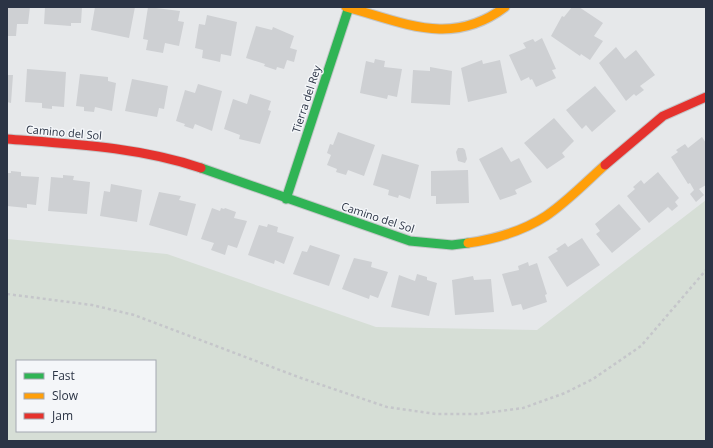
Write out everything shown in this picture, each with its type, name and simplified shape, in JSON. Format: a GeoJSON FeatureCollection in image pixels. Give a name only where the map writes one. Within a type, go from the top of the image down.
{"type":"FeatureCollection","features":[{"type":"Feature","properties":{"kind":"street"},"geometry":{"type":"LineString","coordinates":[[348,7],[397,24],[421,28],[442,29],[474,25],[488,19],[505,7]]}},
{"type":"Feature","properties":{"kind":"street","name":"Tierra del Rey"},"geometry":{"type":"LineString","coordinates":[[286,199],[348,7]]}},
{"type":"Feature","properties":{"kind":"street","name":"Camino del Sol"},"geometry":{"type":"LineString","coordinates":[[7,139],[92,146],[140,153],[192,166],[410,241],[452,245],[493,239],[513,232],[546,216],[663,116],[706,97]]}},
{"type":"Feature","properties":{"kind":"path"},"geometry":{"type":"LineString","coordinates":[[7,294],[92,305],[134,315],[302,378],[387,406],[436,414],[478,414],[523,408],[565,393],[593,379],[641,346],[706,270]]}},
{"type":"Feature","properties":{"kind":"shaded area"},"geometry":{"type":"Polygon","coordinates":[[[706,200],[706,441],[7,441],[7,239],[167,254],[376,327],[537,330],[706,200]]]}},
{"type":"Feature","properties":{"kind":"building"},"geometry":{"type":"Polygon","coordinates":[[[7,7],[30,7],[28,24],[17,24],[16,36],[7,36],[7,7]]]}},
{"type":"Feature","properties":{"kind":"building"},"geometry":{"type":"Polygon","coordinates":[[[45,7],[82,7],[81,23],[71,23],[71,26],[44,24],[45,7]]]}},
{"type":"Feature","properties":{"kind":"building"},"geometry":{"type":"Polygon","coordinates":[[[95,7],[135,7],[129,38],[91,30],[95,7]]]}},
{"type":"Feature","properties":{"kind":"building"},"geometry":{"type":"Polygon","coordinates":[[[148,7],[180,11],[178,21],[184,22],[179,46],[165,43],[163,53],[146,50],[148,40],[143,39],[148,7]]]}},
{"type":"Feature","properties":{"kind":"building"},"geometry":{"type":"Polygon","coordinates":[[[572,7],[579,7],[603,23],[594,36],[603,41],[590,60],[581,54],[580,56],[551,36],[562,16],[564,17],[572,7]]]}},
{"type":"Feature","properties":{"kind":"building"},"geometry":{"type":"Polygon","coordinates":[[[207,15],[237,22],[231,56],[221,54],[220,62],[202,58],[203,50],[195,48],[199,24],[205,25],[207,15]]]}},
{"type":"Feature","properties":{"kind":"building"},"geometry":{"type":"Polygon","coordinates":[[[256,26],[272,30],[273,27],[294,36],[290,48],[297,50],[294,62],[287,60],[284,69],[277,67],[276,70],[264,66],[265,64],[246,58],[256,26]]]}},
{"type":"Feature","properties":{"kind":"building"},"geometry":{"type":"Polygon","coordinates":[[[542,38],[556,69],[552,70],[556,78],[536,87],[532,79],[530,80],[529,77],[521,81],[509,55],[526,48],[523,43],[533,39],[535,42],[542,38]]]}},
{"type":"Feature","properties":{"kind":"building"},"geometry":{"type":"Polygon","coordinates":[[[616,47],[625,59],[636,50],[655,75],[640,86],[644,90],[636,96],[634,94],[626,101],[599,63],[616,47]]]}},
{"type":"Feature","properties":{"kind":"building"},"geometry":{"type":"Polygon","coordinates":[[[375,59],[385,61],[384,67],[402,69],[397,97],[388,95],[387,99],[360,93],[366,61],[374,63],[375,59]]]}},
{"type":"Feature","properties":{"kind":"building"},"geometry":{"type":"Polygon","coordinates":[[[482,60],[483,64],[500,60],[507,93],[468,102],[461,68],[482,60]]]}},
{"type":"Feature","properties":{"kind":"building"},"geometry":{"type":"Polygon","coordinates":[[[430,67],[452,71],[450,105],[411,103],[413,70],[430,71],[430,67]]]}},
{"type":"Feature","properties":{"kind":"building"},"geometry":{"type":"Polygon","coordinates":[[[27,69],[66,72],[64,107],[52,106],[52,109],[42,108],[42,103],[25,102],[27,69]]]}},
{"type":"Feature","properties":{"kind":"building"},"geometry":{"type":"Polygon","coordinates":[[[80,74],[108,77],[108,81],[116,83],[112,111],[95,107],[94,112],[84,111],[84,107],[76,106],[80,74]]]}},
{"type":"Feature","properties":{"kind":"building"},"geometry":{"type":"Polygon","coordinates":[[[7,75],[13,75],[11,103],[7,102],[7,75]]]}},
{"type":"Feature","properties":{"kind":"building"},"geometry":{"type":"Polygon","coordinates":[[[132,79],[168,86],[164,109],[159,108],[157,117],[125,111],[132,79]]]}},
{"type":"Feature","properties":{"kind":"building"},"geometry":{"type":"Polygon","coordinates":[[[198,84],[222,91],[212,131],[195,124],[193,129],[176,121],[185,90],[195,93],[198,84]]]}},
{"type":"Feature","properties":{"kind":"building"},"geometry":{"type":"Polygon","coordinates":[[[595,86],[616,111],[592,132],[586,125],[582,129],[566,110],[595,86]]]}},
{"type":"Feature","properties":{"kind":"building"},"geometry":{"type":"Polygon","coordinates":[[[250,94],[271,101],[268,110],[271,111],[260,144],[239,139],[240,135],[224,129],[233,99],[247,104],[250,94]]]}},
{"type":"Feature","properties":{"kind":"building"},"geometry":{"type":"Polygon","coordinates":[[[554,118],[574,141],[562,153],[565,157],[547,169],[524,143],[554,118]]]}},
{"type":"Feature","properties":{"kind":"building"},"geometry":{"type":"Polygon","coordinates":[[[338,132],[375,145],[364,176],[348,170],[346,175],[336,172],[337,169],[327,165],[331,155],[327,153],[330,144],[333,145],[338,132]]]}},
{"type":"Feature","properties":{"kind":"building"},"geometry":{"type":"Polygon","coordinates":[[[702,137],[706,143],[706,185],[699,189],[704,195],[696,202],[690,194],[694,190],[690,183],[688,184],[671,157],[678,152],[676,150],[685,144],[688,148],[702,137]]]}},
{"type":"Feature","properties":{"kind":"building"},"geometry":{"type":"Polygon","coordinates":[[[502,147],[511,162],[519,158],[532,182],[515,190],[517,194],[500,200],[479,159],[502,147]]]}},
{"type":"Feature","properties":{"kind":"building"},"geometry":{"type":"Polygon","coordinates":[[[458,148],[463,148],[465,150],[467,159],[465,163],[458,161],[456,152],[458,148]]]}},
{"type":"Feature","properties":{"kind":"building"},"geometry":{"type":"Polygon","coordinates":[[[382,154],[419,165],[410,199],[399,195],[398,198],[388,195],[389,190],[373,185],[382,154]]]}},
{"type":"Feature","properties":{"kind":"building"},"geometry":{"type":"Polygon","coordinates":[[[468,170],[469,203],[436,204],[436,196],[431,196],[431,171],[468,170]]]}},
{"type":"Feature","properties":{"kind":"building"},"geometry":{"type":"Polygon","coordinates":[[[11,171],[21,172],[21,176],[39,177],[36,205],[27,204],[27,208],[7,206],[7,173],[11,173],[11,171]]]}},
{"type":"Feature","properties":{"kind":"building"},"geometry":{"type":"Polygon","coordinates":[[[658,172],[679,198],[675,202],[678,206],[672,211],[668,207],[649,223],[627,196],[635,189],[633,187],[641,180],[644,184],[658,172]]]}},
{"type":"Feature","properties":{"kind":"building"},"geometry":{"type":"Polygon","coordinates":[[[63,175],[74,176],[73,180],[90,182],[87,214],[48,211],[51,177],[63,178],[63,175]]]}},
{"type":"Feature","properties":{"kind":"building"},"geometry":{"type":"Polygon","coordinates":[[[111,184],[142,190],[137,222],[100,216],[104,191],[110,192],[111,184]]]}},
{"type":"Feature","properties":{"kind":"building"},"geometry":{"type":"Polygon","coordinates":[[[159,192],[181,196],[179,200],[196,204],[187,236],[149,225],[159,192]]]}},
{"type":"Feature","properties":{"kind":"building"},"geometry":{"type":"Polygon","coordinates":[[[619,204],[641,229],[612,253],[596,234],[600,231],[595,224],[619,204]]]}},
{"type":"Feature","properties":{"kind":"building"},"geometry":{"type":"Polygon","coordinates":[[[212,208],[220,211],[221,208],[225,208],[236,212],[234,218],[247,221],[237,248],[228,245],[225,255],[211,250],[214,243],[201,239],[212,208]]]}},
{"type":"Feature","properties":{"kind":"building"},"geometry":{"type":"Polygon","coordinates":[[[268,224],[278,227],[277,232],[294,237],[284,264],[275,260],[274,264],[248,255],[259,225],[267,227],[268,224]]]}},
{"type":"Feature","properties":{"kind":"building"},"geometry":{"type":"Polygon","coordinates":[[[582,238],[600,265],[567,287],[548,257],[558,251],[556,249],[565,243],[568,247],[582,238]]]}},
{"type":"Feature","properties":{"kind":"building"},"geometry":{"type":"Polygon","coordinates":[[[310,245],[340,255],[329,286],[293,274],[302,251],[307,252],[310,245]]]}},
{"type":"Feature","properties":{"kind":"building"},"geometry":{"type":"Polygon","coordinates":[[[354,258],[372,262],[371,267],[388,272],[378,298],[370,295],[369,299],[342,289],[354,258]]]}},
{"type":"Feature","properties":{"kind":"building"},"geometry":{"type":"Polygon","coordinates":[[[528,262],[529,266],[537,263],[547,294],[545,295],[547,302],[523,310],[521,304],[512,306],[502,274],[519,270],[518,266],[528,262]]]}},
{"type":"Feature","properties":{"kind":"building"},"geometry":{"type":"Polygon","coordinates":[[[417,274],[427,277],[427,280],[437,283],[429,316],[391,307],[399,275],[415,281],[417,274]]]}},
{"type":"Feature","properties":{"kind":"building"},"geometry":{"type":"Polygon","coordinates":[[[473,276],[474,280],[491,279],[494,312],[455,315],[452,280],[473,276]]]}},
{"type":"Feature","properties":{"kind":"traffic: fast"},"geometry":{"type":"LineString","coordinates":[[286,199],[349,7]]}},
{"type":"Feature","properties":{"kind":"traffic: fast"},"geometry":{"type":"LineString","coordinates":[[201,168],[410,241],[452,245],[468,243]]}},
{"type":"Feature","properties":{"kind":"traffic: slow"},"geometry":{"type":"LineString","coordinates":[[346,7],[407,24],[427,28],[446,29],[465,26],[485,19],[505,7]]}},
{"type":"Feature","properties":{"kind":"traffic: slow"},"geometry":{"type":"LineString","coordinates":[[468,243],[508,234],[528,226],[546,216],[561,205],[605,165]]}},
{"type":"Feature","properties":{"kind":"traffic: jam"},"geometry":{"type":"LineString","coordinates":[[605,165],[663,116],[706,97]]}},
{"type":"Feature","properties":{"kind":"traffic: jam"},"geometry":{"type":"LineString","coordinates":[[7,139],[81,145],[130,151],[154,155],[201,168]]}}]}
